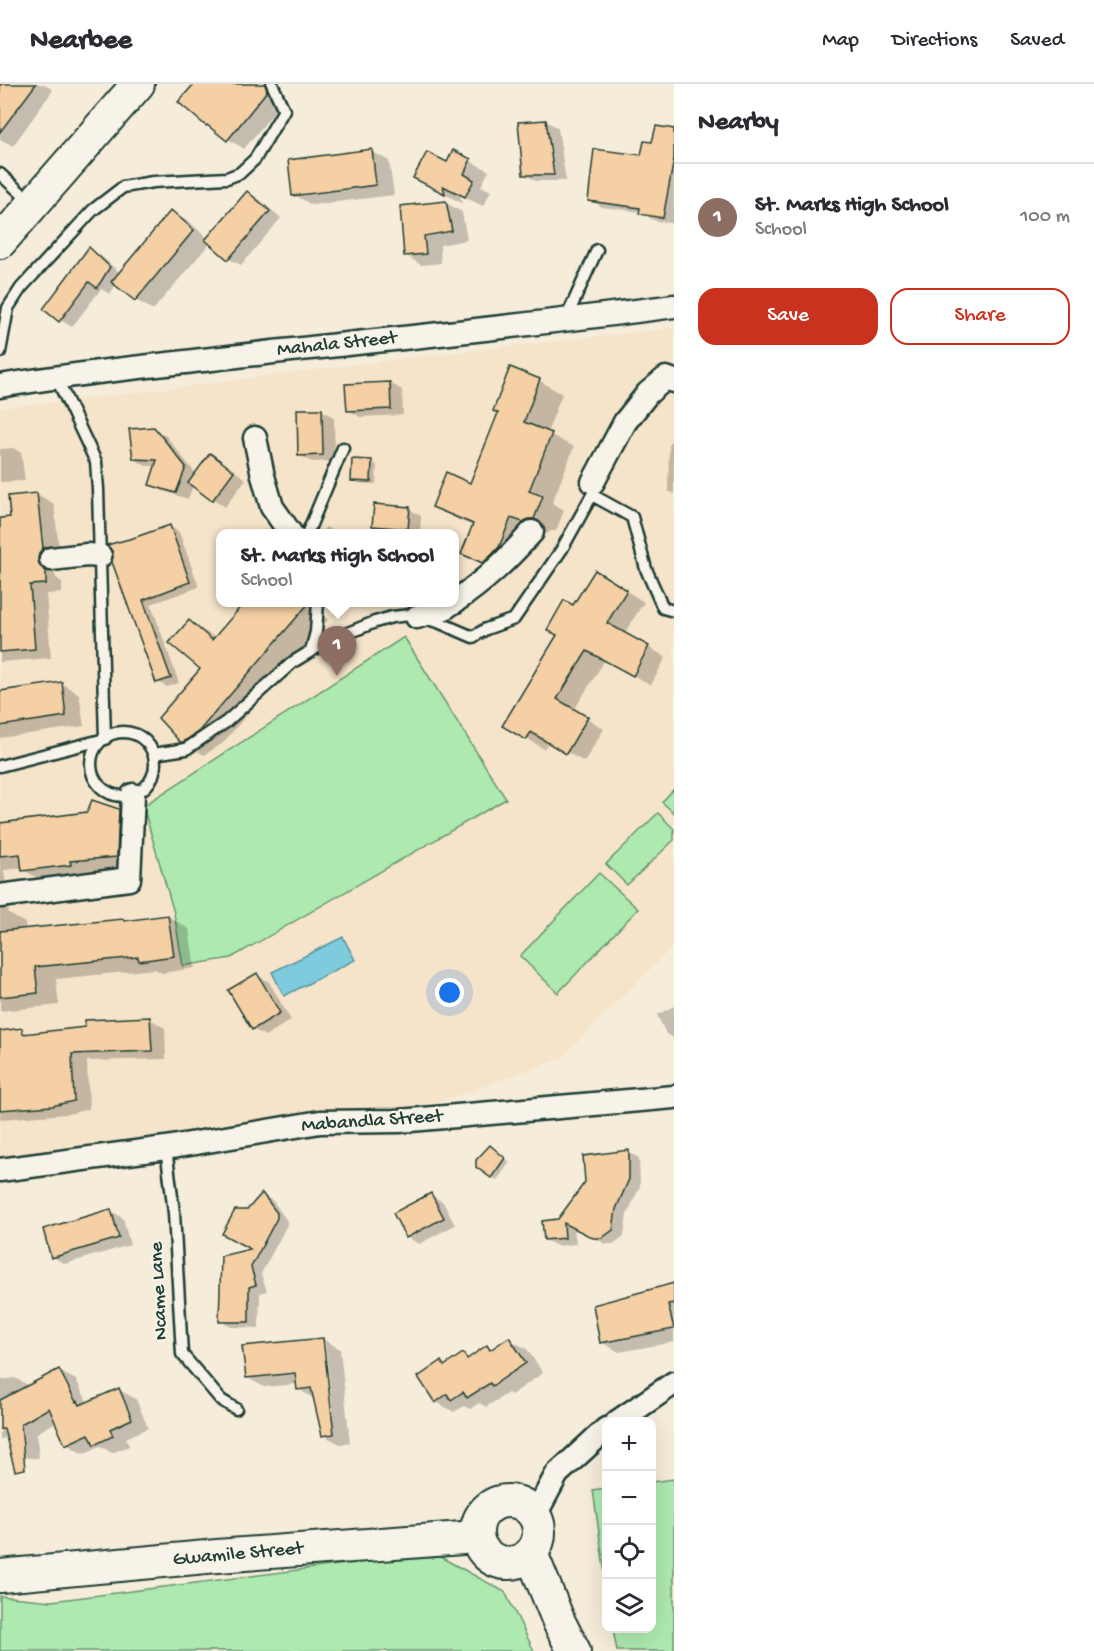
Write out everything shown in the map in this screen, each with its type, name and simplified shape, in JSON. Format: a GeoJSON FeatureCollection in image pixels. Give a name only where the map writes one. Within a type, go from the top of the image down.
{"type":"FeatureCollection","features":[{"type":"Feature","properties":{"kind":"main road"},"geometry":{"type":"LineString","coordinates":[[0,242],[138,84]]}},
{"type":"Feature","properties":{"kind":"main road"},"geometry":{"type":"LineString","coordinates":[[509,1500],[520,1502],[529,1508],[535,1515],[539,1535],[537,1544],[523,1559],[513,1563],[502,1563],[484,1553],[478,1544],[476,1533],[477,1523],[482,1513],[499,1501],[509,1500]]}},
{"type":"Feature","properties":{"kind":"main road","name":"Gwamile Street"},"geometry":{"type":"LineString","coordinates":[[0,1576],[217,1556],[463,1538],[476,1533]]}},
{"type":"Feature","properties":{"kind":"main road"},"geometry":{"type":"LineString","coordinates":[[531,1552],[559,1622],[574,1651]]}},
{"type":"Feature","properties":{"kind":"street","name":"Mahala Street"},"geometry":{"type":"LineString","coordinates":[[0,386],[56,377],[564,321],[674,306]]}},
{"type":"Feature","properties":{"kind":"street"},"geometry":{"type":"LineString","coordinates":[[593,482],[620,431],[648,393],[666,378],[674,381]]}},
{"type":"Feature","properties":{"kind":"street"},"geometry":{"type":"LineString","coordinates":[[255,438],[272,507],[287,529]]}},
{"type":"Feature","properties":{"kind":"street"},"geometry":{"type":"LineString","coordinates":[[459,598],[478,586],[510,557],[532,532]]}},
{"type":"Feature","properties":{"kind":"street"},"geometry":{"type":"LineString","coordinates":[[51,559],[100,556]]}},
{"type":"Feature","properties":{"kind":"street"},"geometry":{"type":"LineString","coordinates":[[417,617],[446,607]]}},
{"type":"Feature","properties":{"kind":"street"},"geometry":{"type":"LineString","coordinates":[[0,896],[129,879],[133,795]]}},
{"type":"Feature","properties":{"kind":"street","name":"Mabandla Street"},"geometry":{"type":"LineString","coordinates":[[0,1170],[166,1148],[320,1122],[399,1121],[674,1096]]}},
{"type":"Feature","properties":{"kind":"street"},"geometry":{"type":"LineString","coordinates":[[624,1417],[674,1383]]}},
{"type":"Feature","properties":{"kind":"street"},"geometry":{"type":"LineString","coordinates":[[535,1515],[557,1474],[602,1433]]}},
{"type":"Feature","properties":{"kind":"lane"},"geometry":{"type":"LineString","coordinates":[[0,352],[8,308],[21,288],[93,210],[123,187],[153,182],[227,178],[240,173],[255,159],[284,110],[272,84]]}},
{"type":"Feature","properties":{"kind":"lane"},"geometry":{"type":"LineString","coordinates":[[0,174],[33,204]]}},
{"type":"Feature","properties":{"kind":"lane"},"geometry":{"type":"LineString","coordinates":[[564,321],[597,250]]}},
{"type":"Feature","properties":{"kind":"lane"},"geometry":{"type":"LineString","coordinates":[[56,377],[96,462],[105,739]]}},
{"type":"Feature","properties":{"kind":"lane"},"geometry":{"type":"LineString","coordinates":[[309,529],[343,448]]}},
{"type":"Feature","properties":{"kind":"lane"},"geometry":{"type":"LineString","coordinates":[[154,754],[186,749],[226,722],[293,662],[326,642],[375,622],[411,615],[438,622],[473,637],[514,619],[562,549],[592,495],[632,517],[646,569],[663,608],[674,611]]}},
{"type":"Feature","properties":{"kind":"lane"},"geometry":{"type":"LineString","coordinates":[[311,651],[316,632],[318,607]]}},
{"type":"Feature","properties":{"kind":"lane"},"geometry":{"type":"LineString","coordinates":[[132,732],[149,744],[156,763],[151,781],[145,788],[133,795],[118,796],[108,793],[99,786],[93,778],[90,767],[91,757],[95,747],[105,739],[111,733],[132,732]]}},
{"type":"Feature","properties":{"kind":"lane"},"geometry":{"type":"LineString","coordinates":[[0,766],[105,739]]}},
{"type":"Feature","properties":{"kind":"lane","name":"Ncame Lane"},"geometry":{"type":"LineString","coordinates":[[166,1148],[174,1213],[182,1354],[221,1400],[237,1409]]}},
{"type":"Feature","properties":{"kind":"shaded area"},"geometry":{"type":"Polygon","coordinates":[[[674,328],[674,945],[560,1059],[436,1103],[0,1159],[0,408],[430,355],[674,328]]]}},
{"type":"Feature","properties":{"kind":"green space"},"geometry":{"type":"Polygon","coordinates":[[[404,637],[506,799],[231,958],[183,966],[174,913],[143,806],[404,637]]]}},
{"type":"Feature","properties":{"kind":"green space"},"geometry":{"type":"Polygon","coordinates":[[[674,789],[674,813],[662,802],[674,789]]]}},
{"type":"Feature","properties":{"kind":"green space"},"geometry":{"type":"Polygon","coordinates":[[[658,813],[674,829],[674,840],[627,885],[606,864],[658,813]]]}},
{"type":"Feature","properties":{"kind":"green space"},"geometry":{"type":"Polygon","coordinates":[[[599,873],[638,909],[558,993],[520,956],[599,873]]]}},
{"type":"Feature","properties":{"kind":"green space"},"geometry":{"type":"Polygon","coordinates":[[[674,1479],[674,1651],[617,1651],[614,1633],[656,1633],[656,1481],[674,1479]]]}},
{"type":"Feature","properties":{"kind":"green space"},"geometry":{"type":"Polygon","coordinates":[[[602,1489],[602,1554],[593,1490],[602,1489]]]}},
{"type":"Feature","properties":{"kind":"green space"},"geometry":{"type":"Polygon","coordinates":[[[433,1553],[505,1592],[534,1651],[0,1651],[0,1596],[52,1601],[433,1553]]]}},
{"type":"Feature","properties":{"kind":"water"},"geometry":{"type":"Polygon","coordinates":[[[343,937],[355,960],[284,996],[272,972],[343,937]]]}},
{"type":"Feature","properties":{"kind":"building"},"geometry":{"type":"Polygon","coordinates":[[[0,84],[36,84],[0,132],[0,84]]]}},
{"type":"Feature","properties":{"kind":"building"},"geometry":{"type":"Polygon","coordinates":[[[194,84],[265,84],[267,91],[227,141],[178,102],[194,84]]]}},
{"type":"Feature","properties":{"kind":"building"},"geometry":{"type":"Polygon","coordinates":[[[546,120],[554,175],[523,175],[518,122],[546,120]]]}},
{"type":"Feature","properties":{"kind":"building"},"geometry":{"type":"Polygon","coordinates":[[[656,126],[674,129],[674,159],[663,218],[639,214],[640,208],[588,201],[594,149],[641,155],[644,141],[652,142],[656,126]]]}},
{"type":"Feature","properties":{"kind":"building"},"geometry":{"type":"Polygon","coordinates":[[[372,149],[376,185],[292,196],[288,160],[372,149]]]}},
{"type":"Feature","properties":{"kind":"building"},"geometry":{"type":"Polygon","coordinates":[[[453,150],[471,159],[464,174],[474,180],[465,197],[443,186],[445,194],[413,178],[427,152],[447,162],[453,150]]]}},
{"type":"Feature","properties":{"kind":"building"},"geometry":{"type":"Polygon","coordinates":[[[247,191],[270,211],[228,260],[205,240],[247,191]]]}},
{"type":"Feature","properties":{"kind":"building"},"geometry":{"type":"Polygon","coordinates":[[[446,201],[452,231],[424,236],[426,254],[404,256],[400,206],[446,201]]]}},
{"type":"Feature","properties":{"kind":"building"},"geometry":{"type":"Polygon","coordinates":[[[171,210],[194,230],[135,301],[111,282],[171,210]]]}},
{"type":"Feature","properties":{"kind":"building"},"geometry":{"type":"Polygon","coordinates":[[[89,247],[110,267],[97,288],[89,282],[59,322],[43,309],[89,247]]]}},
{"type":"Feature","properties":{"kind":"building"},"geometry":{"type":"Polygon","coordinates":[[[510,367],[540,379],[524,422],[552,433],[529,491],[543,496],[534,519],[523,522],[511,518],[499,547],[483,563],[461,554],[473,524],[432,507],[446,472],[470,483],[498,413],[493,411],[510,367]]]}},
{"type":"Feature","properties":{"kind":"building"},"geometry":{"type":"Polygon","coordinates":[[[390,382],[391,409],[347,411],[345,384],[390,382]]]}},
{"type":"Feature","properties":{"kind":"building"},"geometry":{"type":"Polygon","coordinates":[[[297,409],[322,409],[323,455],[298,456],[297,409]]]}},
{"type":"Feature","properties":{"kind":"building"},"geometry":{"type":"Polygon","coordinates":[[[154,427],[186,467],[176,493],[149,485],[157,460],[133,459],[129,429],[154,427]]]}},
{"type":"Feature","properties":{"kind":"building"},"geometry":{"type":"Polygon","coordinates":[[[210,453],[234,471],[212,501],[188,483],[210,453]]]}},
{"type":"Feature","properties":{"kind":"building"},"geometry":{"type":"Polygon","coordinates":[[[352,459],[372,460],[371,482],[351,481],[352,459]]]}},
{"type":"Feature","properties":{"kind":"building"},"geometry":{"type":"Polygon","coordinates":[[[37,493],[43,548],[38,560],[40,566],[46,571],[46,584],[30,585],[35,649],[0,652],[0,518],[10,517],[8,496],[37,493]]]}},
{"type":"Feature","properties":{"kind":"building"},"geometry":{"type":"Polygon","coordinates":[[[374,504],[410,507],[408,529],[372,526],[374,504]]]}},
{"type":"Feature","properties":{"kind":"building"},"geometry":{"type":"Polygon","coordinates":[[[170,525],[190,582],[143,600],[171,678],[156,683],[112,562],[112,551],[107,545],[170,525]]]}},
{"type":"Feature","properties":{"kind":"building"},"geometry":{"type":"Polygon","coordinates":[[[595,570],[627,590],[607,623],[649,646],[633,676],[587,651],[557,699],[588,717],[566,754],[531,732],[526,740],[502,726],[557,635],[547,630],[564,600],[573,605],[595,570]]]}},
{"type":"Feature","properties":{"kind":"building"},"geometry":{"type":"Polygon","coordinates":[[[241,607],[306,607],[199,731],[180,742],[158,718],[200,669],[169,643],[189,620],[212,640],[241,607]]]}},
{"type":"Feature","properties":{"kind":"building"},"geometry":{"type":"Polygon","coordinates":[[[62,682],[66,716],[0,726],[0,691],[62,682]]]}},
{"type":"Feature","properties":{"kind":"building"},"geometry":{"type":"Polygon","coordinates":[[[92,800],[119,809],[117,857],[70,861],[71,865],[22,871],[20,854],[0,856],[0,823],[87,812],[92,800]]]}},
{"type":"Feature","properties":{"kind":"building"},"geometry":{"type":"Polygon","coordinates":[[[168,915],[174,956],[139,961],[138,957],[35,967],[38,993],[0,997],[0,931],[123,919],[124,921],[168,915]]]}},
{"type":"Feature","properties":{"kind":"building"},"geometry":{"type":"Polygon","coordinates":[[[257,973],[280,1013],[252,1030],[228,990],[257,973]]]}},
{"type":"Feature","properties":{"kind":"building"},"geometry":{"type":"Polygon","coordinates":[[[150,1017],[152,1051],[72,1054],[74,1101],[52,1106],[0,1110],[0,1031],[22,1028],[23,1034],[85,1027],[85,1020],[150,1017]]]}},
{"type":"Feature","properties":{"kind":"building"},"geometry":{"type":"Polygon","coordinates":[[[490,1145],[505,1158],[491,1178],[476,1167],[476,1160],[490,1145]]]}},
{"type":"Feature","properties":{"kind":"building"},"geometry":{"type":"Polygon","coordinates":[[[629,1150],[629,1179],[616,1209],[613,1230],[602,1238],[593,1238],[564,1223],[565,1238],[544,1240],[542,1221],[558,1219],[585,1182],[583,1156],[629,1150]]]}},
{"type":"Feature","properties":{"kind":"building"},"geometry":{"type":"Polygon","coordinates":[[[262,1193],[277,1213],[277,1218],[251,1267],[256,1285],[249,1287],[249,1322],[219,1322],[221,1256],[250,1249],[222,1234],[235,1210],[247,1210],[262,1193]]]}},
{"type":"Feature","properties":{"kind":"building"},"geometry":{"type":"Polygon","coordinates":[[[431,1193],[444,1218],[406,1238],[393,1213],[431,1193]]]}},
{"type":"Feature","properties":{"kind":"building"},"geometry":{"type":"Polygon","coordinates":[[[111,1209],[119,1238],[51,1258],[43,1229],[111,1209]]]}},
{"type":"Feature","properties":{"kind":"building"},"geometry":{"type":"Polygon","coordinates":[[[674,1283],[674,1303],[668,1304],[674,1329],[600,1343],[593,1305],[674,1283]]]}},
{"type":"Feature","properties":{"kind":"building"},"geometry":{"type":"Polygon","coordinates":[[[509,1337],[526,1363],[492,1386],[490,1383],[467,1398],[463,1392],[451,1400],[447,1394],[435,1403],[418,1377],[441,1361],[444,1366],[463,1353],[467,1359],[487,1345],[490,1350],[509,1337]]]}},
{"type":"Feature","properties":{"kind":"building"},"geometry":{"type":"Polygon","coordinates":[[[323,1338],[334,1434],[322,1436],[311,1388],[297,1390],[295,1373],[246,1378],[242,1346],[323,1338]]]}},
{"type":"Feature","properties":{"kind":"building"},"geometry":{"type":"Polygon","coordinates":[[[59,1369],[76,1402],[78,1401],[80,1405],[119,1388],[132,1419],[110,1429],[113,1436],[94,1445],[89,1434],[65,1445],[49,1408],[21,1424],[25,1469],[15,1471],[4,1429],[0,1429],[0,1400],[59,1369]]]}},
{"type":"Feature","properties":{"kind":"place","name":"St. Marks High School"},"geometry":{"type":"Point","coordinates":[337,676]}}]}
